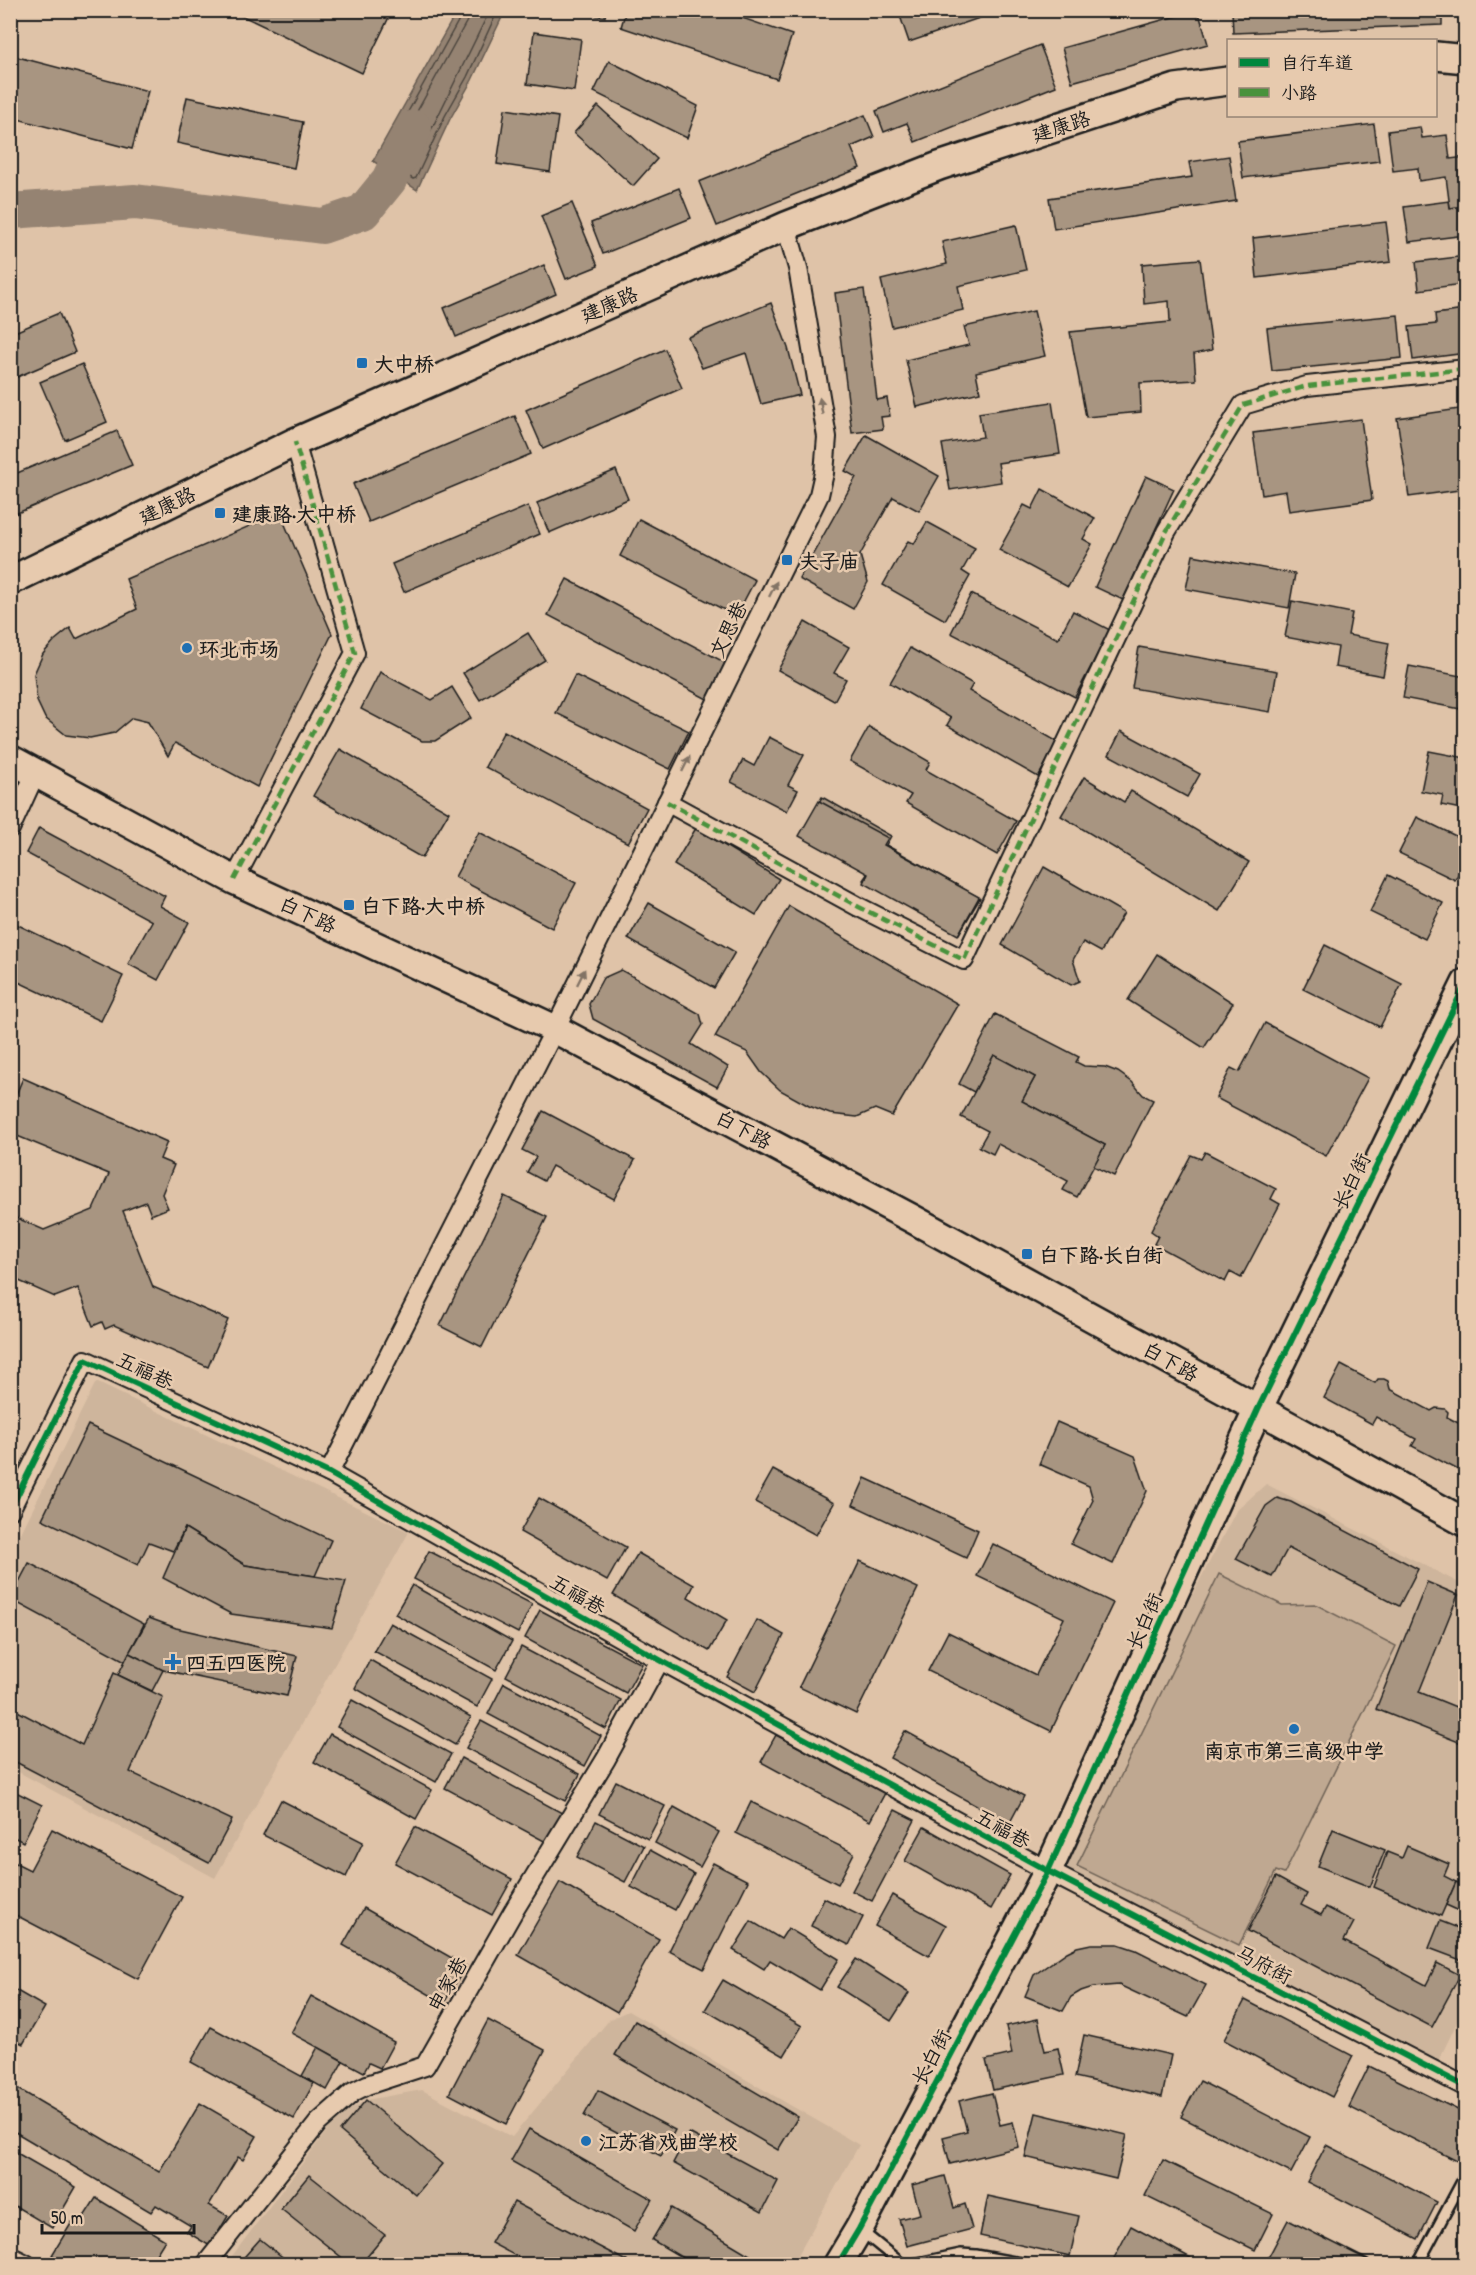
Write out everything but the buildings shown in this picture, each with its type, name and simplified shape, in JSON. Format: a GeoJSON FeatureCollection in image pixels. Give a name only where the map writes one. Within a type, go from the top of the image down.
{"type":"FeatureCollection","features":[{"type":"Feature","properties":{"kind":"main road"},"geometry":{"type":"LineString","coordinates":[[1437,56],[1466,59]]}},
{"type":"Feature","properties":{"kind":"main road","name":"建康路"},"geometry":{"type":"LineString","coordinates":[[10,581],[295,442],[786,226],[939,166],[1176,88],[1227,81]]}},
{"type":"Feature","properties":{"kind":"main road","name":"白下路"},"geometry":{"type":"LineString","coordinates":[[10,759],[234,880],[555,1029],[911,1218],[1466,1523]]}},
{"type":"Feature","properties":{"kind":"main road","name":"长白街"},"geometry":{"type":"LineString","coordinates":[[838,2265],[1048,1871],[1258,1409],[1466,983]]}},
{"type":"Feature","properties":{"kind":"street","name":"文思巷"},"geometry":{"type":"LineString","coordinates":[[329,1473],[555,1029],[815,504],[822,484],[827,436],[798,268],[786,226]]}},
{"type":"Feature","properties":{"kind":"street"},"geometry":{"type":"LineString","coordinates":[[667,802],[859,907],[963,960],[1166,532],[1243,405],[1307,386],[1466,369]]}},
{"type":"Feature","properties":{"kind":"street"},"geometry":{"type":"LineString","coordinates":[[234,880],[355,653],[295,442]]}},
{"type":"Feature","properties":{"kind":"street"},"geometry":{"type":"LineString","coordinates":[[10,829],[36,772]]}},
{"type":"Feature","properties":{"kind":"street","name":"五福巷"},"geometry":{"type":"LineString","coordinates":[[10,1510],[85,1360],[329,1473],[660,1660],[1048,1871]]}},
{"type":"Feature","properties":{"kind":"street","name":"申家巷"},"geometry":{"type":"LineString","coordinates":[[206,2265],[318,2123],[360,2088],[425,2066],[513,1912],[606,1759],[660,1660]]}},
{"type":"Feature","properties":{"kind":"street","name":"马府街"},"geometry":{"type":"LineString","coordinates":[[1048,1871],[1466,2087]]}},
{"type":"Feature","properties":{"kind":"street"},"geometry":{"type":"LineString","coordinates":[[10,2256],[26,2265]]}},
{"type":"Feature","properties":{"kind":"lane"},"geometry":{"type":"LineString","coordinates":[[1418,2265],[1466,2174]]}},
{"type":"Feature","properties":{"kind":"lane"},"geometry":{"type":"LineString","coordinates":[[859,2229],[902,2265]]}},
{"type":"Feature","properties":{"kind":"lane"},"geometry":{"type":"LineString","coordinates":[[913,2265],[961,2254],[1026,2265]]}},
{"type":"Feature","properties":{"kind":"shaded area","name":"四五四医院"},"geometry":{"type":"Polygon","coordinates":[[[96,1382],[409,1532],[215,1878],[11,1768],[10,1555],[96,1382]]]}},
{"type":"Feature","properties":{"kind":"shaded area","name":"南京市第三高级中学"},"geometry":{"type":"Polygon","coordinates":[[[1266,1484],[1465,1586],[1465,2006],[1434,2070],[1048,1871],[1236,1511],[1266,1484]]]}},
{"type":"Feature","properties":{"kind":"shaded area"},"geometry":{"type":"Polygon","coordinates":[[[1219,1574],[1282,1605],[1315,1604],[1396,1646],[1284,1874],[1276,1871],[1239,1945],[1077,1866],[1219,1574]]]}},
{"type":"Feature","properties":{"kind":"shaded area","name":"江苏省戏曲学校"},"geometry":{"type":"Polygon","coordinates":[[[628,2011],[859,2145],[793,2264],[226,2264],[336,2119],[366,2100],[422,2090],[512,2137],[610,2019],[628,2011]]]}},
{"type":"Feature","properties":{"kind":"water"},"geometry":{"type":"Polygon","coordinates":[[[457,11],[505,11],[417,190],[373,161],[457,11]]]}},
{"type":"Feature","properties":{"kind":"waterway"},"geometry":{"type":"LineString","coordinates":[[10,211],[135,202],[322,226],[363,212],[389,180],[414,128]]}},
{"type":"Feature","properties":{"kind":"marked path"},"geometry":{"type":"LineString","coordinates":[[667,802],[859,907],[964,960],[1166,532],[1243,405],[1307,386],[1466,369]]}},
{"type":"Feature","properties":{"kind":"marked path"},"geometry":{"type":"LineString","coordinates":[[234,880],[355,653],[295,442]]}},
{"type":"Feature","properties":{"kind":"cycle path"},"geometry":{"type":"LineString","coordinates":[[838,2264],[859,2229],[1048,1871],[1258,1409],[1466,983]]}},
{"type":"Feature","properties":{"kind":"cycle path"},"geometry":{"type":"LineString","coordinates":[[10,1510],[85,1360],[329,1473],[660,1660],[1048,1871],[1466,2087]]}},
{"type":"Feature","properties":{"kind":"place","name":"大中桥"},"geometry":{"type":"Point","coordinates":[362,363]}},
{"type":"Feature","properties":{"kind":"place","name":"建康路·大中桥"},"geometry":{"type":"Point","coordinates":[220,513]}},
{"type":"Feature","properties":{"kind":"place","name":"夫子庙"},"geometry":{"type":"Point","coordinates":[787,560]}},
{"type":"Feature","properties":{"kind":"place","name":"环北市场"},"geometry":{"type":"Point","coordinates":[187,648]}},
{"type":"Feature","properties":{"kind":"place","name":"白下路·大中桥"},"geometry":{"type":"Point","coordinates":[349,905]}},
{"type":"Feature","properties":{"kind":"place","name":"白下路·长白街"},"geometry":{"type":"Point","coordinates":[1027,1254]}},
{"type":"Feature","properties":{"kind":"place","name":"四五四医院"},"geometry":{"type":"Point","coordinates":[173,1662]}},
{"type":"Feature","properties":{"kind":"place","name":"南京市第三高级中学"},"geometry":{"type":"Point","coordinates":[1294,1729]}},
{"type":"Feature","properties":{"kind":"place","name":"江苏省戏曲学校"},"geometry":{"type":"Point","coordinates":[586,2141]}}]}
